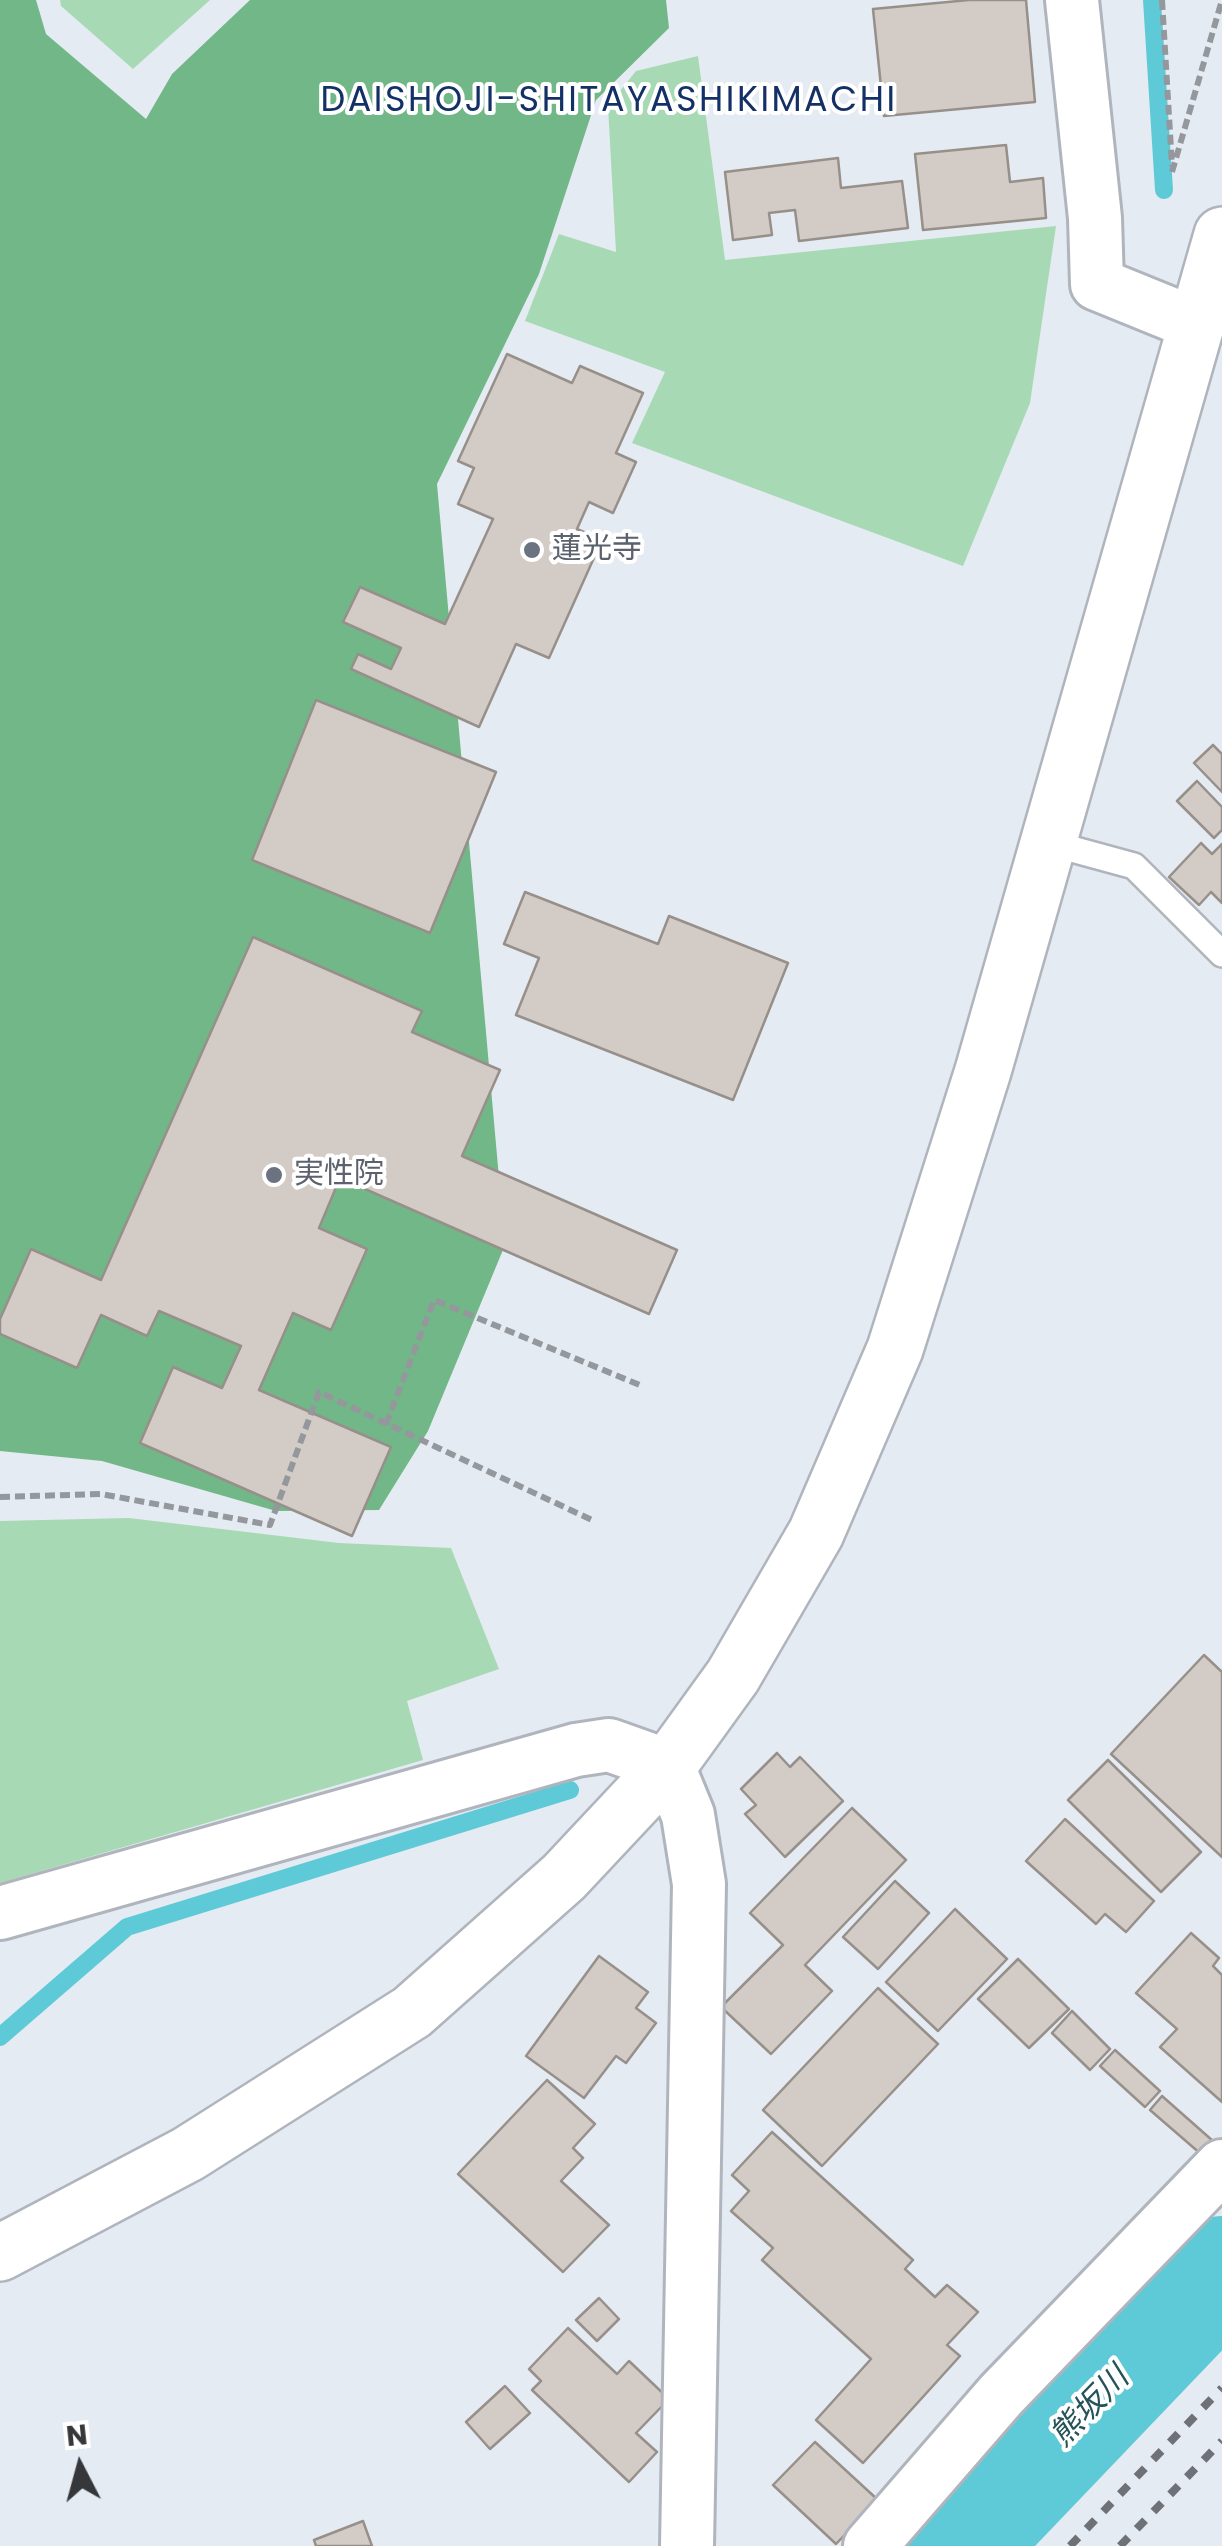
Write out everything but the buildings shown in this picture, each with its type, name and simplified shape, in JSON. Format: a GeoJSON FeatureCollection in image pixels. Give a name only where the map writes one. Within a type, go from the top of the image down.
{"type":"FeatureCollection","features":[{"type":"Feature","properties":{"kind":"street"},"geometry":{"type":"LineString","coordinates":[[1072,0],[1095,218],[1096,284],[1193,323]]}},
{"type":"Feature","properties":{"kind":"street"},"geometry":{"type":"LineString","coordinates":[[0,2253],[188,2154],[412,2012],[564,1877],[668,1766],[732,1676],[816,1533],[895,1349],[983,1070],[1193,323],[1222,235]]}},
{"type":"Feature","properties":{"kind":"street"},"geometry":{"type":"LineString","coordinates":[[0,1912],[576,1750],[609,1746],[668,1766],[688,1816],[699,1884],[688,2546]]}},
{"type":"Feature","properties":{"kind":"street"},"geometry":{"type":"LineString","coordinates":[[870,2546],[1001,2396],[1222,2166]]}},
{"type":"Feature","properties":{"kind":"lane"},"geometry":{"type":"LineString","coordinates":[[1046,842],[1134,866],[1222,954]]}},
{"type":"Feature","properties":{"kind":"path"},"geometry":{"type":"LineString","coordinates":[[1162,0],[1172,172],[1222,0]]}},
{"type":"Feature","properties":{"kind":"path"},"geometry":{"type":"LineString","coordinates":[[386,1424],[434,1300],[642,1386]]}},
{"type":"Feature","properties":{"kind":"path"},"geometry":{"type":"LineString","coordinates":[[0,1497],[102,1494],[270,1524],[319,1392],[594,1522]]}},
{"type":"Feature","properties":{"kind":"green space"},"geometry":{"type":"Polygon","coordinates":[[[0,0],[36,0],[46,34],[146,119],[172,74],[250,0],[666,0],[669,28],[596,100],[539,274],[437,484],[505,1245],[428,1431],[379,1510],[276,1511],[102,1461],[0,1451],[0,0]]]}},
{"type":"Feature","properties":{"kind":"green space"},"geometry":{"type":"Polygon","coordinates":[[[60,0],[210,0],[133,69],[61,6],[60,0]]]}},
{"type":"Feature","properties":{"kind":"green space"},"geometry":{"type":"Polygon","coordinates":[[[698,56],[725,260],[1056,226],[1030,403],[963,566],[632,443],[665,372],[525,321],[559,234],[616,252],[608,106],[636,71],[698,56]]]}},
{"type":"Feature","properties":{"kind":"green space"},"geometry":{"type":"Polygon","coordinates":[[[129,1518],[339,1543],[451,1548],[499,1669],[407,1701],[423,1760],[0,1883],[0,1521],[129,1518]]]}},
{"type":"Feature","properties":{"kind":"waterway"},"geometry":{"type":"LineString","coordinates":[[1152,0],[1164,190]]}},
{"type":"Feature","properties":{"kind":"waterway"},"geometry":{"type":"LineString","coordinates":[[0,2037],[127,1927],[570,1790]]}},
{"type":"Feature","properties":{"kind":"waterway","name":"熊坂川"},"geometry":{"type":"LineString","coordinates":[[959,2546],[1222,2271]]}},
{"type":"Feature","properties":{"kind":"railway"},"geometry":{"type":"LineString","coordinates":[[1070,2546],[1222,2388]]}},
{"type":"Feature","properties":{"kind":"railway"},"geometry":{"type":"LineString","coordinates":[[1120,2546],[1222,2441]]}},
{"type":"Feature","properties":{"kind":"place","name":"蓮光寺"},"geometry":{"type":"Point","coordinates":[532,550]}},
{"type":"Feature","properties":{"kind":"place","name":"実性院"},"geometry":{"type":"Point","coordinates":[274,1175]}},
{"type":"Feature","properties":{"kind":"district","name":"DAISHOJI-SHITAYASHIKIMACHI"},"geometry":{"type":"Point","coordinates":[609,102]}}]}
